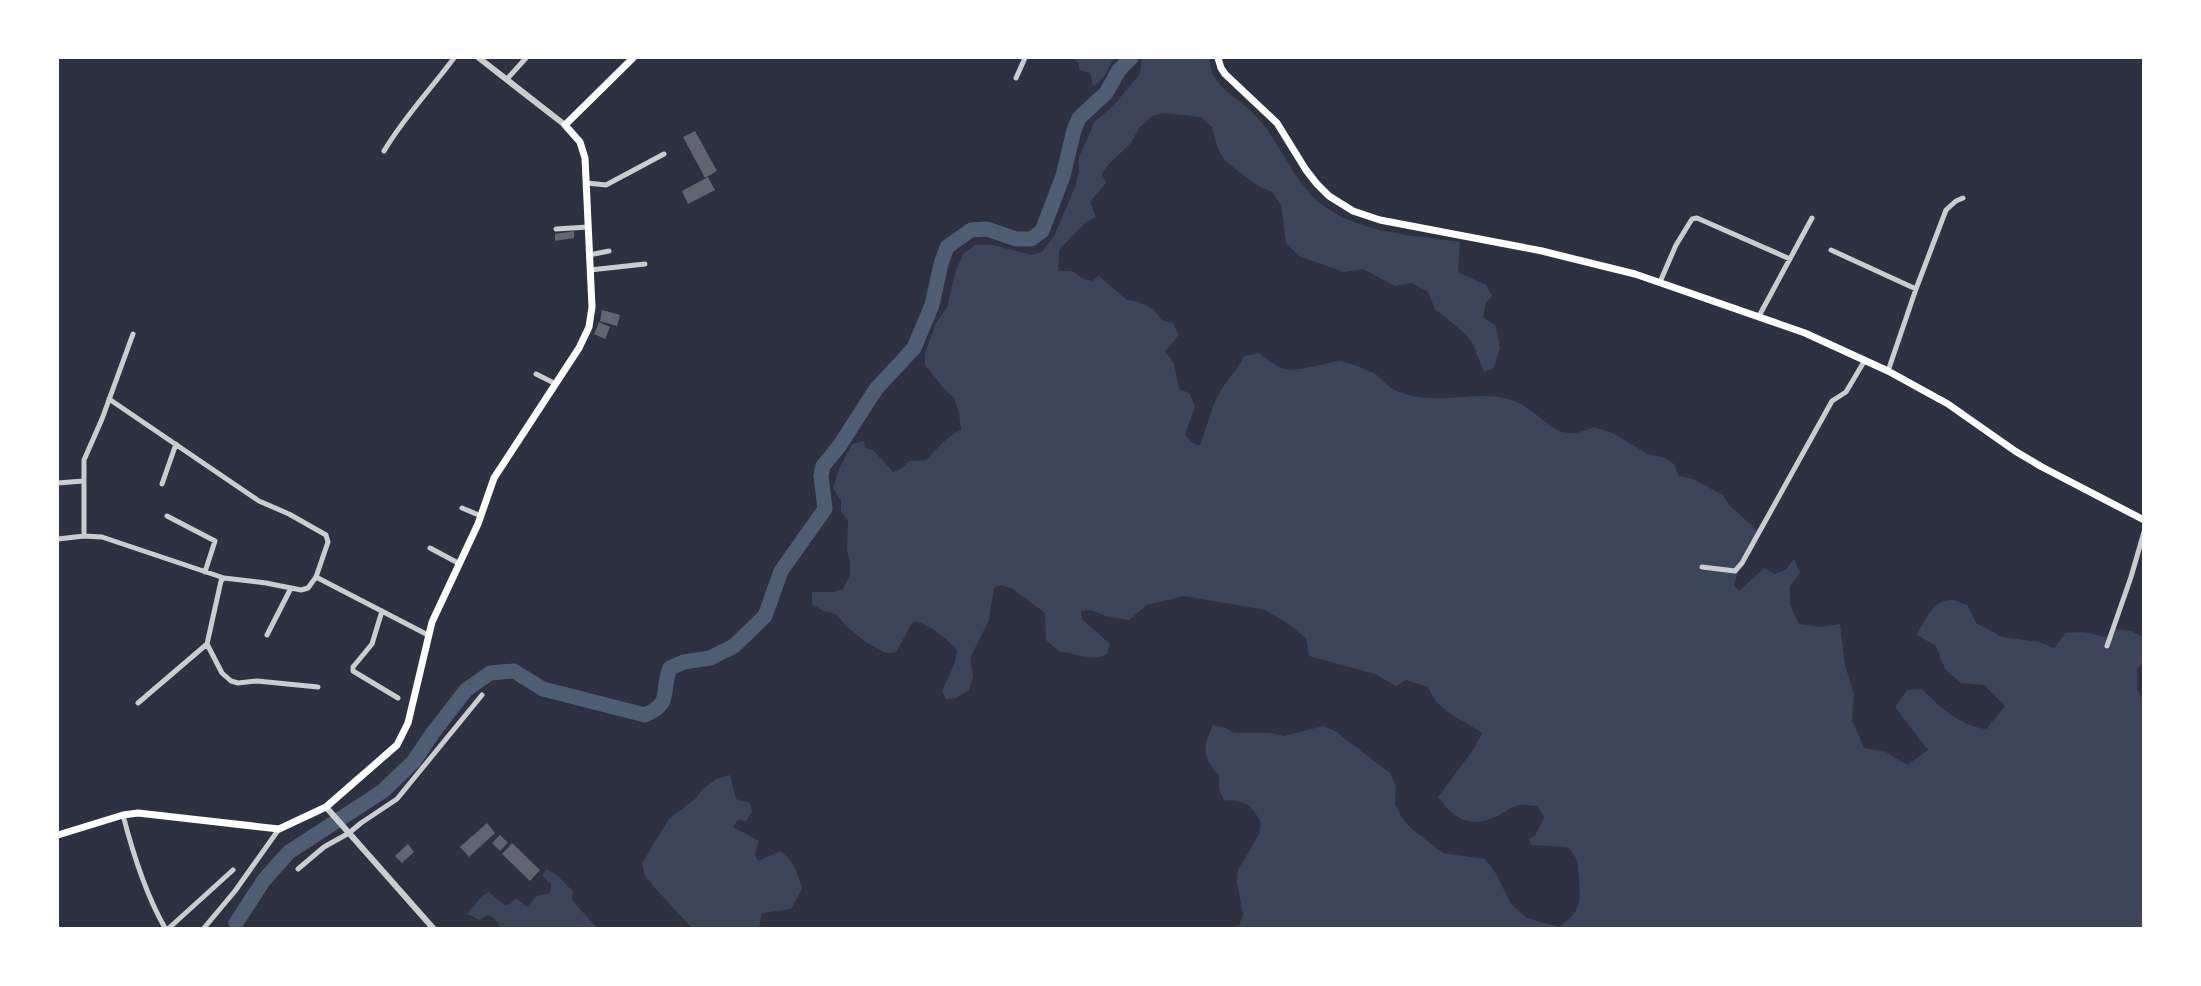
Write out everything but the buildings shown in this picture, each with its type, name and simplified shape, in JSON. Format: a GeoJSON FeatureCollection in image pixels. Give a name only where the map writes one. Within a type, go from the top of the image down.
{"type":"FeatureCollection","features":[{"type":"Feature","properties":{"kind":"main road"},"geometry":{"type":"LineString","coordinates":[[58,835],[123,814],[138,813],[279,829],[326,806],[385,757],[402,738],[410,714],[432,622],[481,516],[494,478],[579,348],[589,327],[592,307],[584,153],[580,142],[565,125],[633,58]]}},
{"type":"Feature","properties":{"kind":"main road"},"geometry":{"type":"LineString","coordinates":[[1218,58],[1221,68],[1226,74],[1259,104],[1276,123],[1306,170],[1329,196],[1353,211],[1380,220],[1542,251],[1635,274],[1806,333],[1888,371],[1948,404],[2015,451],[2042,467],[2144,520]]}},
{"type":"Feature","properties":{"kind":"street"},"geometry":{"type":"LineString","coordinates":[[384,151],[403,121],[435,85],[454,58]]}},
{"type":"Feature","properties":{"kind":"street"},"geometry":{"type":"LineString","coordinates":[[479,58],[565,125]]}},
{"type":"Feature","properties":{"kind":"street"},"geometry":{"type":"LineString","coordinates":[[507,78],[526,58]]}},
{"type":"Feature","properties":{"kind":"street"},"geometry":{"type":"LineString","coordinates":[[1016,78],[1026,58]]}},
{"type":"Feature","properties":{"kind":"street"},"geometry":{"type":"LineString","coordinates":[[587,183],[606,185],[664,154]]}},
{"type":"Feature","properties":{"kind":"street"},"geometry":{"type":"LineString","coordinates":[[1888,371],[1916,288],[1946,210],[1956,201],[1963,198]]}},
{"type":"Feature","properties":{"kind":"street"},"geometry":{"type":"LineString","coordinates":[[1660,282],[1676,245],[1692,218],[1696,218],[1790,259]]}},
{"type":"Feature","properties":{"kind":"street"},"geometry":{"type":"LineString","coordinates":[[1759,316],[1812,218]]}},
{"type":"Feature","properties":{"kind":"street"},"geometry":{"type":"LineString","coordinates":[[556,229],[588,227]]}},
{"type":"Feature","properties":{"kind":"street"},"geometry":{"type":"LineString","coordinates":[[589,255],[609,250]]}},
{"type":"Feature","properties":{"kind":"street"},"geometry":{"type":"LineString","coordinates":[[1831,250],[1916,288]]}},
{"type":"Feature","properties":{"kind":"street"},"geometry":{"type":"LineString","coordinates":[[590,270],[645,264]]}},
{"type":"Feature","properties":{"kind":"street"},"geometry":{"type":"LineString","coordinates":[[84,536],[84,460],[133,334]]}},
{"type":"Feature","properties":{"kind":"street"},"geometry":{"type":"LineString","coordinates":[[1702,567],[1735,571],[1742,563],[1832,401],[1846,392],[1865,360]]}},
{"type":"Feature","properties":{"kind":"street"},"geometry":{"type":"LineString","coordinates":[[536,374],[556,384]]}},
{"type":"Feature","properties":{"kind":"street"},"geometry":{"type":"LineString","coordinates":[[58,539],[84,536],[102,537],[224,578],[301,590],[308,588],[316,577],[328,542],[326,535],[289,514],[260,501],[109,399]]}},
{"type":"Feature","properties":{"kind":"street"},"geometry":{"type":"LineString","coordinates":[[162,484],[176,444]]}},
{"type":"Feature","properties":{"kind":"street"},"geometry":{"type":"LineString","coordinates":[[58,483],[83,481]]}},
{"type":"Feature","properties":{"kind":"street"},"geometry":{"type":"LineString","coordinates":[[462,508],[481,516]]}},
{"type":"Feature","properties":{"kind":"street"},"geometry":{"type":"LineString","coordinates":[[167,516],[215,541],[204,572]]}},
{"type":"Feature","properties":{"kind":"street"},"geometry":{"type":"LineString","coordinates":[[2108,646],[2144,532]]}},
{"type":"Feature","properties":{"kind":"street"},"geometry":{"type":"LineString","coordinates":[[430,548],[460,564]]}},
{"type":"Feature","properties":{"kind":"street"},"geometry":{"type":"LineString","coordinates":[[316,577],[428,635]]}},
{"type":"Feature","properties":{"kind":"street"},"geometry":{"type":"LineString","coordinates":[[138,703],[207,644],[221,581],[224,578]]}},
{"type":"Feature","properties":{"kind":"street"},"geometry":{"type":"LineString","coordinates":[[267,635],[291,588]]}},
{"type":"Feature","properties":{"kind":"street"},"geometry":{"type":"LineString","coordinates":[[382,611],[372,644],[353,667],[353,671],[398,698]]}},
{"type":"Feature","properties":{"kind":"street"},"geometry":{"type":"LineString","coordinates":[[207,644],[222,674],[231,681],[238,683],[256,681],[318,687]]}},
{"type":"Feature","properties":{"kind":"street"},"geometry":{"type":"LineString","coordinates":[[298,869],[324,847],[397,798],[482,695]]}},
{"type":"Feature","properties":{"kind":"street"},"geometry":{"type":"LineString","coordinates":[[326,806],[331,814],[433,928]]}},
{"type":"Feature","properties":{"kind":"street"},"geometry":{"type":"LineString","coordinates":[[123,814],[136,863],[148,895],[165,928]]}},
{"type":"Feature","properties":{"kind":"street"},"geometry":{"type":"LineString","coordinates":[[204,928],[214,918],[269,846],[279,829]]}},
{"type":"Feature","properties":{"kind":"street"},"geometry":{"type":"LineString","coordinates":[[169,928],[233,870]]}},
{"type":"Feature","properties":{"kind":"shaded area"},"geometry":{"type":"Polygon","coordinates":[[[1073,58],[1116,58],[1110,64],[1102,79],[1093,86],[1090,73],[1079,70],[1079,63],[1073,58]]]}},
{"type":"Feature","properties":{"kind":"shaded area"},"geometry":{"type":"Polygon","coordinates":[[[1142,58],[1210,58],[1213,75],[1218,83],[1252,112],[1272,138],[1303,185],[1318,201],[1335,213],[1354,222],[1374,228],[1460,242],[1458,272],[1486,285],[1492,296],[1486,303],[1483,317],[1496,326],[1500,348],[1494,368],[1484,372],[1472,342],[1462,331],[1435,309],[1428,292],[1412,283],[1395,286],[1363,269],[1344,272],[1299,256],[1286,243],[1281,205],[1272,192],[1258,186],[1225,161],[1218,149],[1212,127],[1201,117],[1162,113],[1152,116],[1139,128],[1131,143],[1108,165],[1102,174],[1106,183],[1090,202],[1096,217],[1085,223],[1059,250],[1058,271],[1072,271],[1082,278],[1092,281],[1099,276],[1127,300],[1139,302],[1153,309],[1162,320],[1173,323],[1179,335],[1165,351],[1174,363],[1179,389],[1189,393],[1195,406],[1185,435],[1194,444],[1200,445],[1216,400],[1244,356],[1259,353],[1276,365],[1288,370],[1338,361],[1344,362],[1375,374],[1395,390],[1415,397],[1482,396],[1508,399],[1530,410],[1557,430],[1567,433],[1579,432],[1594,427],[1612,433],[1648,454],[1663,457],[1674,464],[1679,476],[1693,479],[1723,495],[1729,505],[1759,532],[1740,566],[1734,585],[1739,591],[1764,568],[1775,574],[1786,569],[1794,559],[1800,573],[1790,586],[1790,605],[1799,624],[1819,627],[1840,624],[1845,665],[1854,694],[1852,720],[1864,748],[1886,752],[1907,765],[1928,750],[1895,707],[1907,690],[1922,689],[1959,720],[1986,729],[2005,706],[1984,685],[1961,683],[1945,669],[1936,646],[1917,635],[1930,612],[1939,604],[1951,600],[1967,605],[1976,623],[2002,637],[2040,642],[2054,648],[2066,633],[2084,632],[2105,637],[2116,629],[2131,631],[2143,637],[2143,663],[2137,670],[2137,690],[2144,701],[2143,928],[1232,928],[1239,926],[1243,915],[1237,882],[1238,870],[1259,834],[1261,822],[1254,811],[1246,804],[1224,800],[1219,789],[1219,775],[1209,763],[1205,752],[1213,725],[1223,727],[1235,733],[1270,733],[1284,736],[1323,726],[1335,731],[1390,773],[1396,787],[1395,804],[1402,818],[1412,829],[1443,853],[1485,859],[1495,872],[1511,904],[1527,918],[1559,927],[1571,917],[1578,907],[1579,901],[1578,865],[1576,858],[1567,847],[1531,845],[1529,839],[1535,836],[1544,817],[1537,806],[1518,806],[1489,819],[1472,822],[1458,817],[1451,812],[1438,797],[1473,750],[1482,733],[1444,709],[1432,696],[1428,687],[1406,680],[1396,686],[1375,674],[1309,656],[1306,638],[1284,621],[1265,610],[1184,596],[1147,605],[1129,620],[1106,616],[1091,610],[1081,611],[1082,619],[1110,644],[1107,654],[1089,657],[1060,652],[1046,640],[1045,613],[1013,589],[1000,585],[994,588],[989,620],[970,658],[973,676],[969,690],[956,698],[946,699],[942,691],[955,662],[957,650],[937,632],[926,625],[914,621],[896,652],[886,653],[867,643],[846,626],[836,614],[823,611],[812,604],[812,592],[833,592],[843,589],[850,575],[847,551],[848,520],[841,512],[841,501],[833,488],[839,469],[852,444],[864,441],[865,448],[873,450],[893,472],[902,468],[909,461],[926,460],[946,439],[961,430],[959,413],[954,398],[925,365],[925,353],[936,323],[947,307],[955,273],[963,254],[975,245],[993,245],[1031,255],[1042,252],[1055,234],[1075,187],[1079,172],[1079,157],[1095,121],[1112,107],[1140,74],[1142,58]]]}},
{"type":"Feature","properties":{"kind":"shaded area"},"geometry":{"type":"Polygon","coordinates":[[[730,775],[736,799],[750,803],[752,812],[746,821],[738,820],[733,827],[759,841],[755,854],[758,861],[780,851],[785,854],[794,867],[802,889],[791,909],[762,913],[759,928],[692,928],[644,874],[642,863],[669,819],[695,799],[704,788],[716,779],[730,775]]]}},
{"type":"Feature","properties":{"kind":"shaded area"},"geometry":{"type":"Polygon","coordinates":[[[546,869],[557,876],[573,891],[572,900],[597,928],[501,928],[494,918],[487,915],[480,920],[467,914],[482,896],[489,892],[504,905],[510,904],[516,898],[527,907],[536,896],[550,893],[551,884],[542,876],[546,869]]]}},
{"type":"Feature","properties":{"kind":"waterway"},"geometry":{"type":"LineString","coordinates":[[236,923],[264,880],[289,852],[383,791],[414,761],[466,690],[490,673],[514,671],[543,689],[645,715],[660,706],[663,701],[670,668],[684,662],[710,658],[734,646],[765,616],[781,571],[825,509],[821,476],[823,466],[840,445],[876,389],[914,348],[932,305],[941,264],[947,247],[971,230],[987,229],[1016,239],[1031,239],[1042,231],[1063,176],[1074,130],[1079,118],[1106,93],[1119,70],[1131,58]]}}]}
